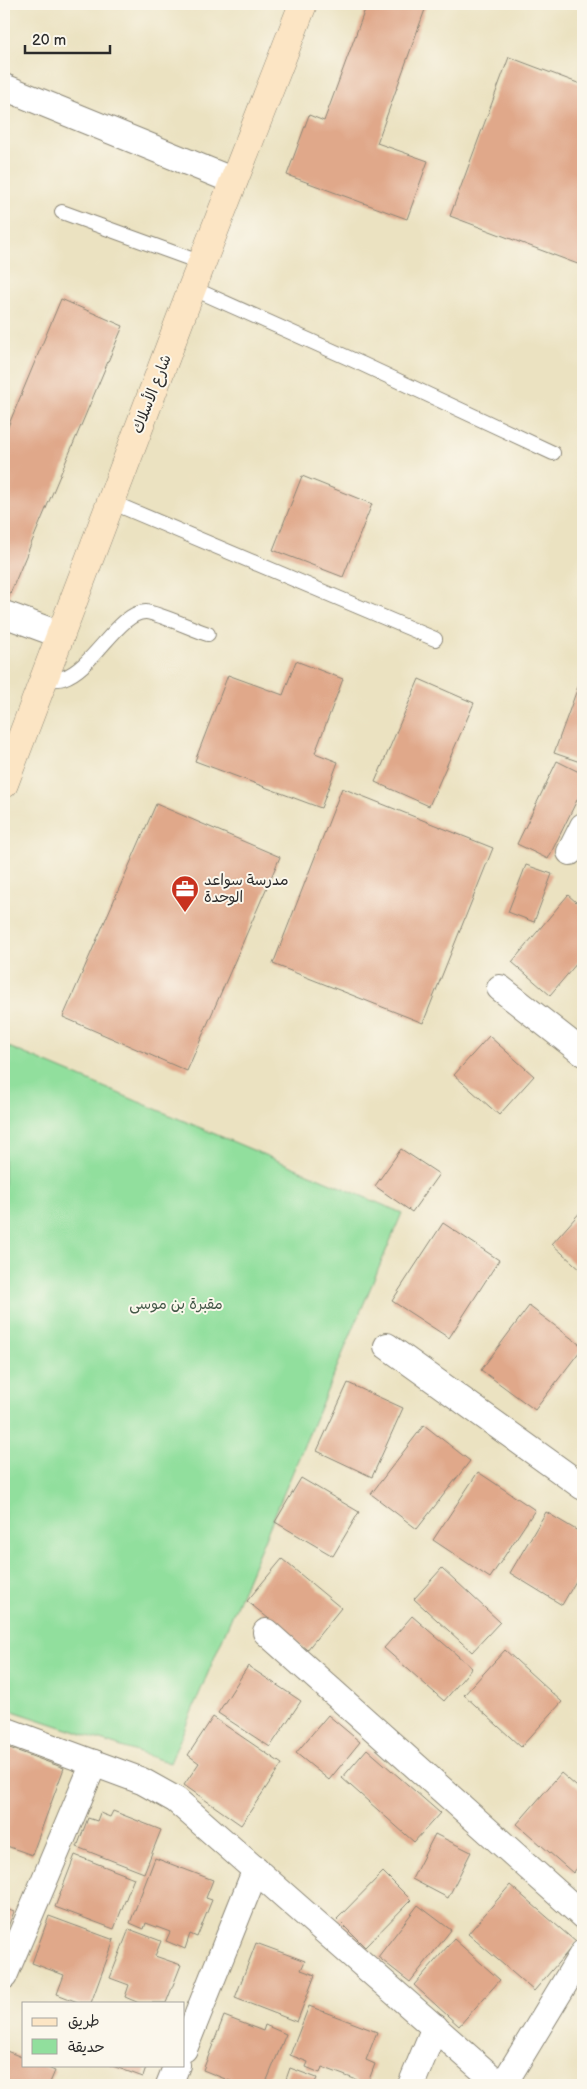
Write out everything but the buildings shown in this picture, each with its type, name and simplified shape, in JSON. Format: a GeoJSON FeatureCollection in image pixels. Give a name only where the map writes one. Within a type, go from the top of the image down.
{"type":"FeatureCollection","features":[{"type":"Feature","properties":{"kind":"street","name":"شارع الأسلاك"},"geometry":{"type":"LineString","coordinates":[[4,784],[197,276],[303,4]]}},
{"type":"Feature","properties":{"kind":"street"},"geometry":{"type":"LineString","coordinates":[[4,87],[234,181]]}},
{"type":"Feature","properties":{"kind":"street"},"geometry":{"type":"LineString","coordinates":[[4,614],[61,635]]}},
{"type":"Feature","properties":{"kind":"street"},"geometry":{"type":"LineString","coordinates":[[570,852],[583,826]]}},
{"type":"Feature","properties":{"kind":"street"},"geometry":{"type":"LineString","coordinates":[[500,988],[583,1053]]}},
{"type":"Feature","properties":{"kind":"street"},"geometry":{"type":"LineString","coordinates":[[387,1346],[583,1487]]}},
{"type":"Feature","properties":{"kind":"street"},"geometry":{"type":"LineString","coordinates":[[266,1632],[583,1916]]}},
{"type":"Feature","properties":{"kind":"street"},"geometry":{"type":"LineString","coordinates":[[4,1730],[142,1781],[176,1800],[256,1868],[501,2085],[583,1953]]}},
{"type":"Feature","properties":{"kind":"street"},"geometry":{"type":"LineString","coordinates":[[4,1976],[94,1763]]}},
{"type":"Feature","properties":{"kind":"street"},"geometry":{"type":"LineString","coordinates":[[185,2046],[256,1868]]}},
{"type":"Feature","properties":{"kind":"street"},"geometry":{"type":"LineString","coordinates":[[411,2085],[435,2027]]}},
{"type":"Feature","properties":{"kind":"street"},"geometry":{"type":"LineString","coordinates":[[169,2085],[177,2066]]}},
{"type":"Feature","properties":{"kind":"lane"},"geometry":{"type":"LineString","coordinates":[[62,212],[197,276],[362,364],[552,453]]}},
{"type":"Feature","properties":{"kind":"lane"},"geometry":{"type":"LineString","coordinates":[[111,502],[435,639]]}},
{"type":"Feature","properties":{"kind":"lane"},"geometry":{"type":"LineString","coordinates":[[44,680],[62,678],[72,674],[88,662],[120,627],[135,614],[147,612],[208,634]]}},
{"type":"Feature","properties":{"kind":"green space","name":"مقبرة بن موسى"},"geometry":{"type":"Polygon","coordinates":[[[4,1045],[402,1213],[170,1763],[4,1708],[4,1045]]]}},
{"type":"Feature","properties":{"kind":"place","name":"مدرسة سواعد الوحدة"},"geometry":{"type":"Point","coordinates":[185,913]}}]}
